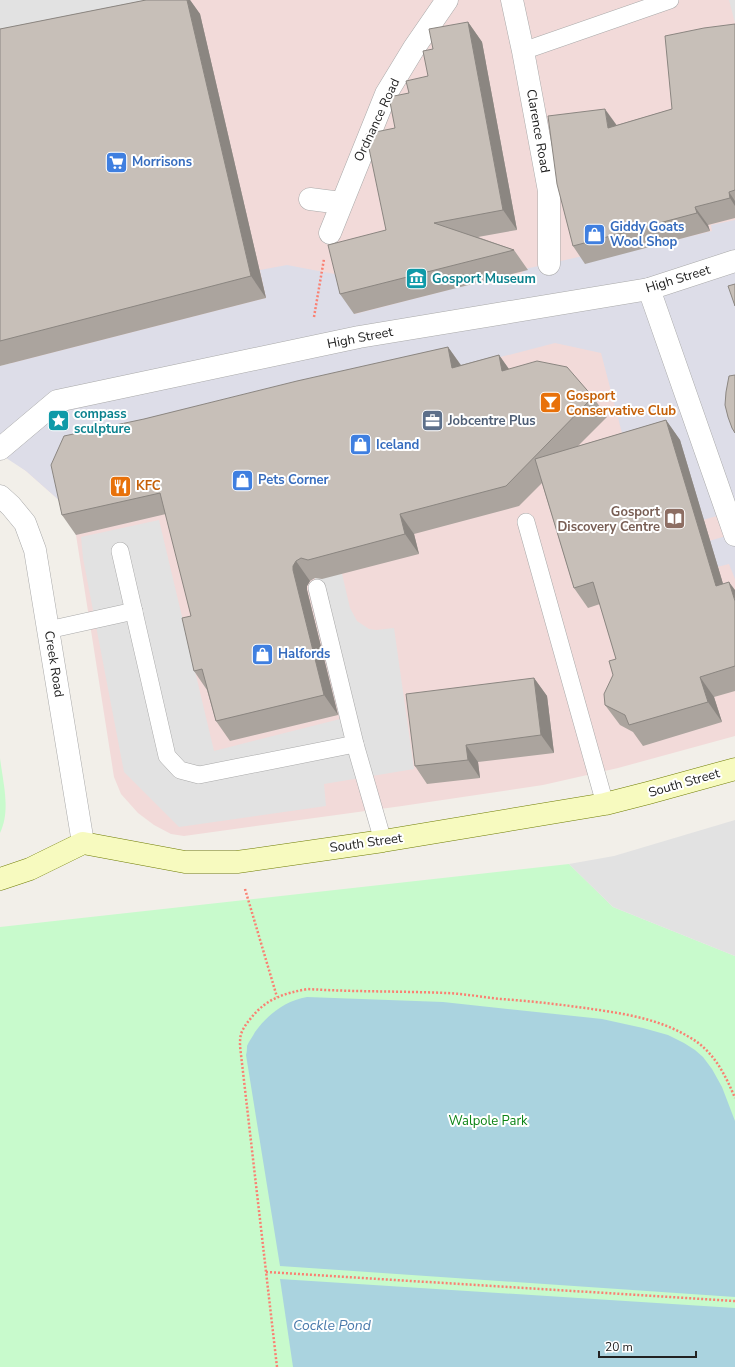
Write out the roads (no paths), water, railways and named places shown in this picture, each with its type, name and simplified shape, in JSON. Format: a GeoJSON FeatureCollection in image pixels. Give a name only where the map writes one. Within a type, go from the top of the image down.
{"type":"FeatureCollection","features":[{"type":"Feature","properties":{"kind":"main road","name":"South Street"},"geometry":{"type":"LineString","coordinates":[[83,843],[185,862],[237,862],[383,842],[605,804],[735,769]]}},
{"type":"Feature","properties":{"kind":"main road"},"geometry":{"type":"LineString","coordinates":[[0,879],[30,869],[83,843]]}},
{"type":"Feature","properties":{"kind":"street","name":"Ordnance Road"},"geometry":{"type":"LineString","coordinates":[[330,233],[386,94],[414,48],[447,0]]}},
{"type":"Feature","properties":{"kind":"street","name":"Clarence Road"},"geometry":{"type":"LineString","coordinates":[[512,0],[549,191],[549,264]]}},
{"type":"Feature","properties":{"kind":"street"},"geometry":{"type":"LineString","coordinates":[[310,199],[341,203]]}},
{"type":"Feature","properties":{"kind":"street","name":"High Street"},"geometry":{"type":"LineString","coordinates":[[0,449],[57,401],[359,337],[649,288],[735,261]]}},
{"type":"Feature","properties":{"kind":"street"},"geometry":{"type":"LineString","coordinates":[[649,288],[735,534]]}},
{"type":"Feature","properties":{"kind":"street","name":"Creek Road"},"geometry":{"type":"LineString","coordinates":[[0,496],[26,523],[35,550],[83,843]]}},
{"type":"Feature","properties":{"kind":"lane"},"geometry":{"type":"LineString","coordinates":[[523,51],[670,0]]}},
{"type":"Feature","properties":{"kind":"lane"},"geometry":{"type":"LineString","coordinates":[[526,522],[605,804]]}},
{"type":"Feature","properties":{"kind":"lane"},"geometry":{"type":"LineString","coordinates":[[120,552],[167,756],[180,770],[199,775],[355,744]]}},
{"type":"Feature","properties":{"kind":"lane"},"geometry":{"type":"LineString","coordinates":[[317,588],[355,744],[383,842]]}},
{"type":"Feature","properties":{"kind":"lane"},"geometry":{"type":"LineString","coordinates":[[48,630],[134,611]]}},
{"type":"Feature","properties":{"kind":"water"},"geometry":{"type":"Polygon","coordinates":[[[307,997],[443,1002],[602,1019],[668,1035],[695,1050],[703,1057],[712,1069],[722,1087],[735,1121],[735,1297],[280,1266],[246,1055],[247,1046],[255,1032],[271,1014],[284,1005],[307,997]]]}},
{"type":"Feature","properties":{"kind":"water","name":"Cockle Pond"},"geometry":{"type":"Polygon","coordinates":[[[280,1279],[735,1308],[735,1367],[293,1367],[280,1279]]]}},
{"type":"Feature","properties":{"kind":"place","name":"Morrisons"},"geometry":{"type":"Point","coordinates":[117,162]}},
{"type":"Feature","properties":{"kind":"place","name":"Giddy Goats Wool Shop"},"geometry":{"type":"Point","coordinates":[595,234]}},
{"type":"Feature","properties":{"kind":"place","name":"Gosport Museum"},"geometry":{"type":"Point","coordinates":[416,279]}},
{"type":"Feature","properties":{"kind":"place","name":"Gosport Conservative Club"},"geometry":{"type":"Point","coordinates":[550,403]}},
{"type":"Feature","properties":{"kind":"place","name":"compass sculpture"},"geometry":{"type":"Point","coordinates":[58,421]}},
{"type":"Feature","properties":{"kind":"place","name":"Jobcentre Plus"},"geometry":{"type":"Point","coordinates":[433,421]}},
{"type":"Feature","properties":{"kind":"place","name":"Iceland"},"geometry":{"type":"Point","coordinates":[361,445]}},
{"type":"Feature","properties":{"kind":"place","name":"Pets Corner"},"geometry":{"type":"Point","coordinates":[243,480]}},
{"type":"Feature","properties":{"kind":"place","name":"KFC"},"geometry":{"type":"Point","coordinates":[121,486]}},
{"type":"Feature","properties":{"kind":"place","name":"Gosport Discovery Centre"},"geometry":{"type":"Point","coordinates":[675,519]}},
{"type":"Feature","properties":{"kind":"place","name":"Halfords"},"geometry":{"type":"Point","coordinates":[263,654]}},
{"type":"Feature","properties":{"kind":"park label","name":"Walpole Park"},"geometry":{"type":"Point","coordinates":[488,1121]}}]}
